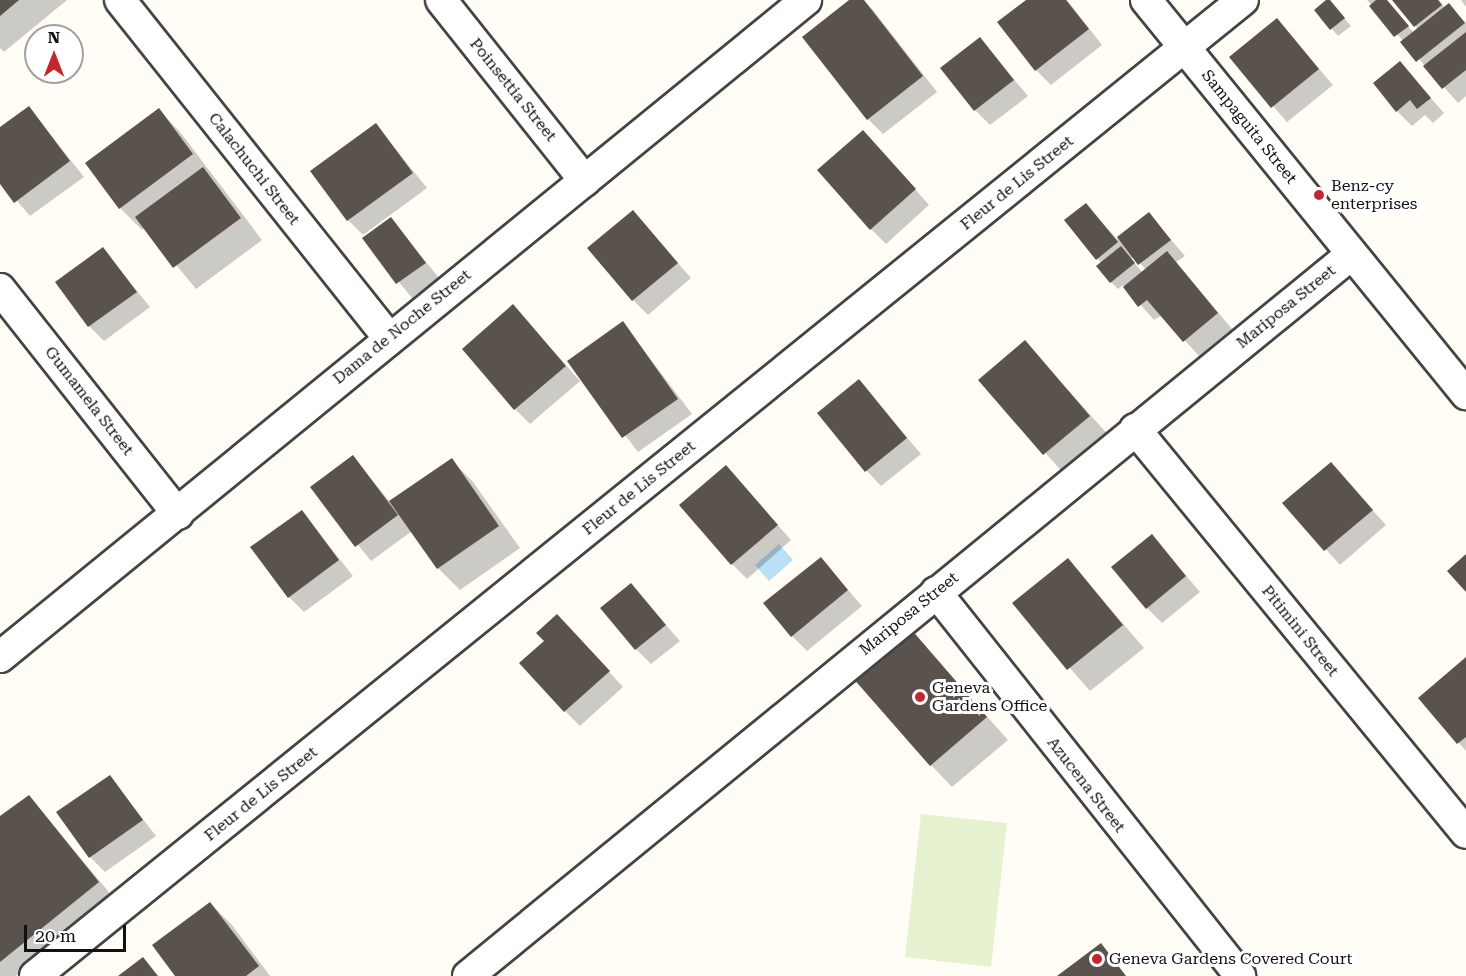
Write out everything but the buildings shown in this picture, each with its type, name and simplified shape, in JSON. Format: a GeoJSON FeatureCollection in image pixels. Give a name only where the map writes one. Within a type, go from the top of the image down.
{"type":"FeatureCollection","features":[{"type":"Feature","properties":{"kind":"street","name":"Calachuchi Street"},"geometry":{"type":"LineString","coordinates":[[120,0],[388,337]]}},
{"type":"Feature","properties":{"kind":"street","name":"Poinsettia Street"},"geometry":{"type":"LineString","coordinates":[[441,0],[585,180]]}},
{"type":"Feature","properties":{"kind":"street","name":"Sampaguita Street"},"geometry":{"type":"LineString","coordinates":[[1146,0],[1466,394]]}},
{"type":"Feature","properties":{"kind":"street","name":"Fleur de Lis Street"},"geometry":{"type":"LineString","coordinates":[[35,976],[1243,0]]}},
{"type":"Feature","properties":{"kind":"street","name":"Dama de Noche Street"},"geometry":{"type":"LineString","coordinates":[[0,657],[178,514],[388,337],[585,180],[793,4]]}},
{"type":"Feature","properties":{"kind":"street","name":"Mariposa Street"},"geometry":{"type":"LineString","coordinates":[[468,976],[1352,254]]}},
{"type":"Feature","properties":{"kind":"street","name":"Gumamela Street"},"geometry":{"type":"LineString","coordinates":[[0,289],[178,514]]}},
{"type":"Feature","properties":{"kind":"street","name":"Pitimini Street"},"geometry":{"type":"LineString","coordinates":[[1135,429],[1466,833]]}},
{"type":"Feature","properties":{"kind":"street","name":"Azucena Street"},"geometry":{"type":"LineString","coordinates":[[936,592],[1240,976]]}},
{"type":"Feature","properties":{"kind":"green space"},"geometry":{"type":"Polygon","coordinates":[[[921,814],[1007,823],[991,967],[905,957],[921,814]]]}},
{"type":"Feature","properties":{"kind":"water"},"geometry":{"type":"Polygon","coordinates":[[[779,544],[793,560],[769,581],[755,565],[779,544]]]}},
{"type":"Feature","properties":{"kind":"place","name":"Benz-cy enterprises"},"geometry":{"type":"Point","coordinates":[1319,195]}},
{"type":"Feature","properties":{"kind":"place","name":"Geneva Gardens Office"},"geometry":{"type":"Point","coordinates":[920,697]}},
{"type":"Feature","properties":{"kind":"place","name":"Geneva Gardens Covered Court"},"geometry":{"type":"Point","coordinates":[1097,959]}}]}
